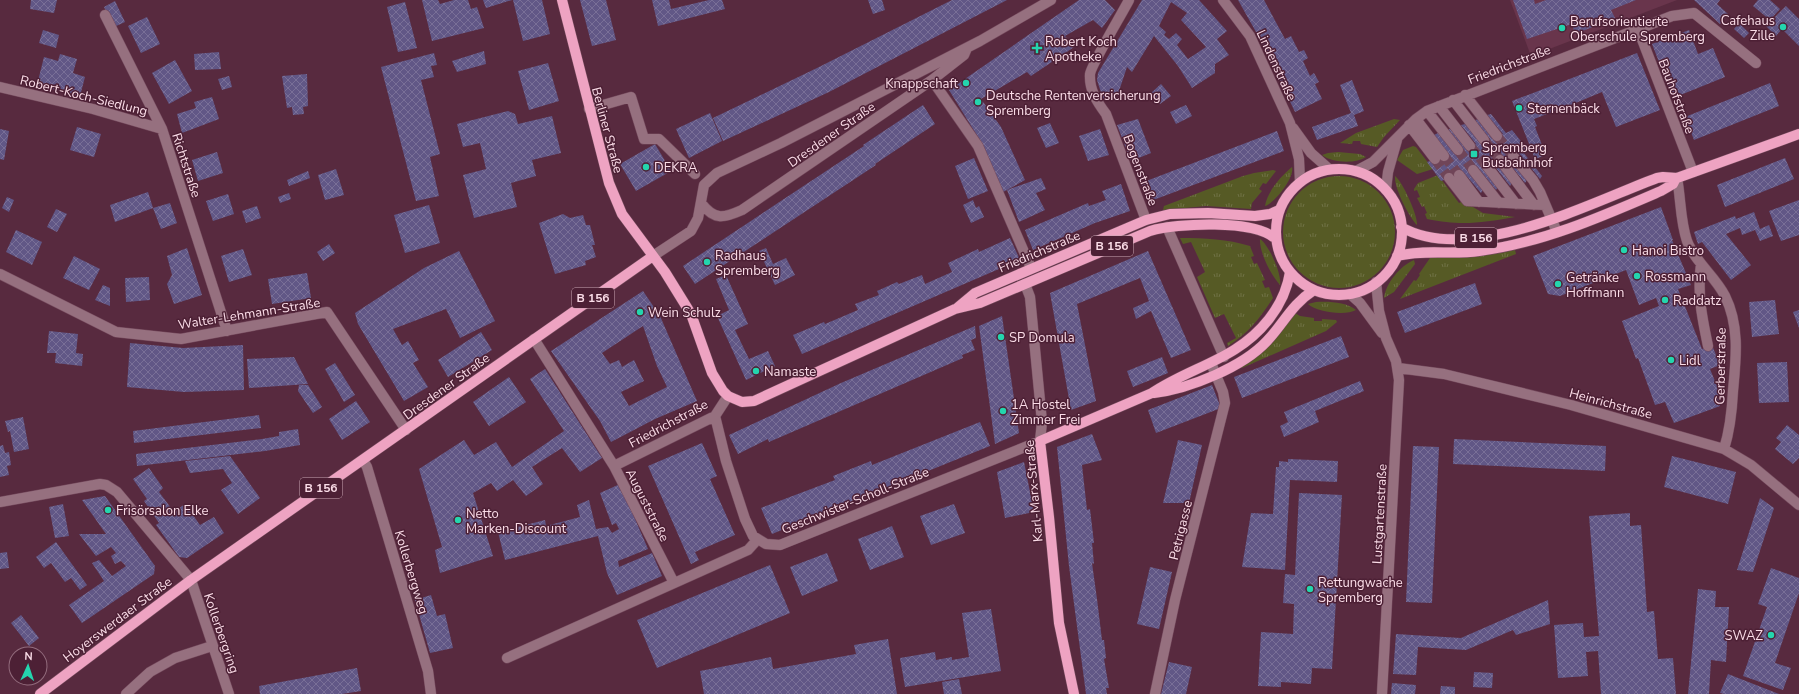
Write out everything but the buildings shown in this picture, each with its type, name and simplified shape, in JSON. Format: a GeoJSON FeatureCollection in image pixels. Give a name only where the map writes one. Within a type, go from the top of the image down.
{"type":"FeatureCollection","features":[{"type":"Feature","properties":{"kind":"main road","name":"Berliner Straße"},"geometry":{"type":"LineString","coordinates":[[562,0],[609,183],[622,214],[653,256]]}},
{"type":"Feature","properties":{"kind":"main road","name":"B 156"},"geometry":{"type":"LineString","coordinates":[[1401,227],[1419,235],[1432,238],[1481,238],[1518,231],[1551,220],[1662,176],[1677,178],[1799,134]]}},
{"type":"Feature","properties":{"kind":"main road"},"geometry":{"type":"LineString","coordinates":[[1329,169],[1344,169],[1356,172],[1373,179],[1386,190],[1397,208],[1401,227],[1400,246],[1397,256],[1388,271],[1366,289],[1350,294],[1335,295],[1314,290],[1302,284],[1290,272],[1278,252],[1275,225],[1279,210],[1285,198],[1300,182],[1316,173],[1329,169]]}},
{"type":"Feature","properties":{"kind":"main road","name":"B 156"},"geometry":{"type":"LineString","coordinates":[[1397,256],[1412,253],[1479,251],[1527,241],[1557,232],[1662,191],[1673,184],[1677,178]]}},
{"type":"Feature","properties":{"kind":"main road","name":"Friedrichstraße"},"geometry":{"type":"LineString","coordinates":[[955,309],[975,293],[1146,220],[1170,214],[1208,213],[1255,216],[1270,214],[1279,210]]}},
{"type":"Feature","properties":{"kind":"main road","name":"Friedrichstraße"},"geometry":{"type":"LineString","coordinates":[[653,256],[691,314],[712,373],[722,391],[728,396],[742,402],[754,401],[955,309],[980,304],[1143,233],[1167,227],[1199,224],[1247,228],[1262,231],[1276,239]]}},
{"type":"Feature","properties":{"kind":"main road","name":"Dresdener Straße"},"geometry":{"type":"LineString","coordinates":[[191,580],[653,256]]}},
{"type":"Feature","properties":{"kind":"main road","name":"Geschwister-Scholl-Straße"},"geometry":{"type":"LineString","coordinates":[[1040,441],[1152,393],[1168,382],[1224,357],[1248,341],[1267,322],[1285,294],[1290,272]]}},
{"type":"Feature","properties":{"kind":"main road","name":"Geschwister-Scholl-Straße"},"geometry":{"type":"LineString","coordinates":[[1152,393],[1170,391],[1216,374],[1239,363],[1258,350],[1273,334],[1294,306],[1314,290]]}},
{"type":"Feature","properties":{"kind":"main road","name":"Karl-Marx-Straße"},"geometry":{"type":"LineString","coordinates":[[1040,441],[1059,623],[1074,694]]}},
{"type":"Feature","properties":{"kind":"main road","name":"Hoyerswerdaer Straße"},"geometry":{"type":"LineString","coordinates":[[40,694],[191,580]]}},
{"type":"Feature","properties":{"kind":"street","name":"Dresdener Straße"},"geometry":{"type":"LineString","coordinates":[[653,256],[691,231],[698,218],[704,185],[717,173],[781,143],[967,47],[1035,4],[1051,0]]}},
{"type":"Feature","properties":{"kind":"street","name":"Bogenstraße"},"geometry":{"type":"LineString","coordinates":[[1129,0],[1090,72],[1091,88],[1097,101],[1106,114],[1146,220]]}},
{"type":"Feature","properties":{"kind":"street","name":"Lindenstraße"},"geometry":{"type":"LineString","coordinates":[[1223,0],[1250,36],[1290,123],[1311,153],[1329,169]]}},
{"type":"Feature","properties":{"kind":"street","name":"Friedrichstraße"},"geometry":{"type":"LineString","coordinates":[[1356,172],[1373,162],[1412,122],[1427,111],[1672,16],[1694,13],[1756,63]]}},
{"type":"Feature","properties":{"kind":"street","name":"Richtstraße"},"geometry":{"type":"LineString","coordinates":[[105,15],[162,129],[227,331]]}},
{"type":"Feature","properties":{"kind":"street","name":"Bauhofstraße"},"geometry":{"type":"LineString","coordinates":[[1638,29],[1693,172]]}},
{"type":"Feature","properties":{"kind":"street","name":"Dresdener Straße"},"geometry":{"type":"LineString","coordinates":[[701,203],[715,215],[727,217],[742,210],[932,80],[964,55],[967,47]]}},
{"type":"Feature","properties":{"kind":"street"},"geometry":{"type":"LineString","coordinates":[[932,80],[978,146],[1031,268]]}},
{"type":"Feature","properties":{"kind":"street","name":"Robert-Koch-Siedlung"},"geometry":{"type":"LineString","coordinates":[[0,87],[93,109],[162,129]]}},
{"type":"Feature","properties":{"kind":"street"},"geometry":{"type":"LineString","coordinates":[[1465,95],[1497,136]]}},
{"type":"Feature","properties":{"kind":"street"},"geometry":{"type":"LineString","coordinates":[[589,109],[631,97],[644,139],[659,139],[695,174]]}},
{"type":"Feature","properties":{"kind":"street"},"geometry":{"type":"LineString","coordinates":[[1453,100],[1484,140]]}},
{"type":"Feature","properties":{"kind":"street"},"geometry":{"type":"LineString","coordinates":[[1439,106],[1470,146]]}},
{"type":"Feature","properties":{"kind":"street"},"geometry":{"type":"LineString","coordinates":[[1427,111],[1458,150]]}},
{"type":"Feature","properties":{"kind":"street"},"geometry":{"type":"LineString","coordinates":[[1412,122],[1439,157]]}},
{"type":"Feature","properties":{"kind":"street","name":"Lindenstraße"},"geometry":{"type":"LineString","coordinates":[[1290,123],[1299,159],[1300,182]]}},
{"type":"Feature","properties":{"kind":"street","name":"Friedrichstraße"},"geometry":{"type":"LineString","coordinates":[[1386,190],[1388,172],[1398,138]]}},
{"type":"Feature","properties":{"kind":"street"},"geometry":{"type":"LineString","coordinates":[[1514,156],[1533,180],[1557,232]]}},
{"type":"Feature","properties":{"kind":"street"},"geometry":{"type":"LineString","coordinates":[[1500,160],[1534,204]]}},
{"type":"Feature","properties":{"kind":"street"},"geometry":{"type":"LineString","coordinates":[[1486,165],[1516,204]]}},
{"type":"Feature","properties":{"kind":"street"},"geometry":{"type":"LineString","coordinates":[[1473,170],[1499,203]]}},
{"type":"Feature","properties":{"kind":"street"},"geometry":{"type":"LineString","coordinates":[[1454,176],[1479,202],[1545,205]]}},
{"type":"Feature","properties":{"kind":"street","name":"Gerberstraße"},"geometry":{"type":"LineString","coordinates":[[1677,178],[1684,230],[1688,242],[1701,264],[1724,294],[1732,314],[1736,335],[1732,411],[1724,449]]}},
{"type":"Feature","properties":{"kind":"street"},"geometry":{"type":"LineString","coordinates":[[1167,227],[1224,357]]}},
{"type":"Feature","properties":{"kind":"street"},"geometry":{"type":"LineString","coordinates":[[1701,264],[1698,283],[1699,297],[1708,346]]}},
{"type":"Feature","properties":{"kind":"street","name":"Walter-Lehmann-Straße"},"geometry":{"type":"LineString","coordinates":[[0,274],[116,332],[181,339],[326,312],[406,430]]}},
{"type":"Feature","properties":{"kind":"street","name":"Lustgartenstraße"},"geometry":{"type":"LineString","coordinates":[[1376,282],[1379,310],[1386,338],[1396,361],[1399,380],[1382,694]]}},
{"type":"Feature","properties":{"kind":"street","name":"Karl-Marx-Straße"},"geometry":{"type":"LineString","coordinates":[[1025,284],[1030,297],[1041,415],[1040,441]]}},
{"type":"Feature","properties":{"kind":"street","name":"Lustgartenstraße"},"geometry":{"type":"LineString","coordinates":[[1350,294],[1360,303],[1386,338]]}},
{"type":"Feature","properties":{"kind":"street","name":"Auguststraße"},"geometry":{"type":"LineString","coordinates":[[534,339],[614,466],[674,583]]}},
{"type":"Feature","properties":{"kind":"street","name":"Petrigasse"},"geometry":{"type":"LineString","coordinates":[[1155,694],[1175,600],[1225,403],[1225,398],[1211,364]]}},
{"type":"Feature","properties":{"kind":"street","name":"Heinrichstraße"},"geometry":{"type":"LineString","coordinates":[[1398,368],[1444,374],[1571,405],[1724,449],[1751,465],[1799,505]]}},
{"type":"Feature","properties":{"kind":"street","name":"Friedrichstraße"},"geometry":{"type":"LineString","coordinates":[[614,466],[715,416],[728,396]]}},
{"type":"Feature","properties":{"kind":"street"},"geometry":{"type":"LineString","coordinates":[[507,658],[748,550],[758,540],[753,536],[745,519],[726,461],[715,416]]}},
{"type":"Feature","properties":{"kind":"street","name":"Geschwister-Scholl-Straße"},"geometry":{"type":"LineString","coordinates":[[758,540],[766,544],[780,545],[1040,441]]}},
{"type":"Feature","properties":{"kind":"street","name":"Kollerbergweg"},"geometry":{"type":"LineString","coordinates":[[363,460],[367,467],[428,671],[431,694]]}},
{"type":"Feature","properties":{"kind":"street"},"geometry":{"type":"LineString","coordinates":[[0,502],[100,484],[106,485],[117,492],[191,580]]}},
{"type":"Feature","properties":{"kind":"street","name":"Kollerbergring"},"geometry":{"type":"LineString","coordinates":[[191,580],[229,694]]}},
{"type":"Feature","properties":{"kind":"street"},"geometry":{"type":"LineString","coordinates":[[126,694],[150,672],[175,658],[212,646]]}},
{"type":"Feature","properties":{"kind":"shaded area","name":"Berufsorientierte Oberschule Spremberg"},"geometry":{"type":"Polygon","coordinates":[[[1510,0],[1677,0],[1531,56],[1510,0]]]}},
{"type":"Feature","properties":{"kind":"green space"},"geometry":{"type":"Polygon","coordinates":[[[1394,119],[1400,120],[1377,147],[1361,144],[1360,141],[1353,141],[1352,144],[1340,143],[1356,133],[1394,119]]]}},
{"type":"Feature","properties":{"kind":"green space"},"geometry":{"type":"Polygon","coordinates":[[[1413,146],[1416,147],[1433,169],[1417,174],[1397,160],[1403,150],[1413,146]]]}},
{"type":"Feature","properties":{"kind":"green space"},"geometry":{"type":"Polygon","coordinates":[[[1338,152],[1360,154],[1366,157],[1356,161],[1344,162],[1332,160],[1322,155],[1338,152]]]}},
{"type":"Feature","properties":{"kind":"green space"},"geometry":{"type":"Polygon","coordinates":[[[1292,167],[1290,177],[1279,195],[1265,206],[1266,201],[1275,185],[1292,167]]]}},
{"type":"Feature","properties":{"kind":"green space"},"geometry":{"type":"Polygon","coordinates":[[[1273,170],[1276,171],[1266,184],[1263,183],[1259,189],[1262,191],[1252,203],[1251,209],[1206,206],[1163,210],[1164,206],[1243,176],[1273,170]]]}},
{"type":"Feature","properties":{"kind":"green space"},"geometry":{"type":"Polygon","coordinates":[[[1438,175],[1459,203],[1463,201],[1483,213],[1515,217],[1471,223],[1427,219],[1425,214],[1427,213],[1424,206],[1422,207],[1417,198],[1420,197],[1417,190],[1414,191],[1414,189],[1418,183],[1438,175]]]}},
{"type":"Feature","properties":{"kind":"green space"},"geometry":{"type":"Polygon","coordinates":[[[1339,176],[1360,180],[1378,193],[1391,211],[1395,232],[1391,253],[1378,271],[1360,284],[1339,288],[1318,284],[1300,271],[1287,253],[1283,232],[1287,211],[1300,193],[1318,180],[1339,176]]]}},
{"type":"Feature","properties":{"kind":"green space"},"geometry":{"type":"Polygon","coordinates":[[[1395,176],[1402,185],[1409,199],[1415,214],[1417,225],[1410,216],[1403,202],[1397,188],[1395,176]]]}},
{"type":"Feature","properties":{"kind":"green space"},"geometry":{"type":"Polygon","coordinates":[[[1180,238],[1216,239],[1250,246],[1254,256],[1251,257],[1254,264],[1257,263],[1265,280],[1262,281],[1265,288],[1269,287],[1273,298],[1264,312],[1248,331],[1228,346],[1227,343],[1236,338],[1224,314],[1215,318],[1197,277],[1205,272],[1191,242],[1183,244],[1180,238]]]}},
{"type":"Feature","properties":{"kind":"green space"},"geometry":{"type":"Polygon","coordinates":[[[1260,239],[1264,242],[1274,260],[1279,274],[1280,285],[1266,263],[1261,250],[1260,239]]]}},
{"type":"Feature","properties":{"kind":"green space"},"geometry":{"type":"Polygon","coordinates":[[[1515,250],[1516,254],[1400,299],[1414,280],[1416,281],[1430,258],[1475,257],[1515,250]]]}},
{"type":"Feature","properties":{"kind":"green space"},"geometry":{"type":"Polygon","coordinates":[[[1414,260],[1415,264],[1394,292],[1384,298],[1385,292],[1394,276],[1404,266],[1414,260]]]}},
{"type":"Feature","properties":{"kind":"green space"},"geometry":{"type":"Polygon","coordinates":[[[1316,302],[1347,305],[1356,310],[1338,313],[1324,311],[1308,304],[1316,302]]]}},
{"type":"Feature","properties":{"kind":"green space"},"geometry":{"type":"Polygon","coordinates":[[[1295,313],[1300,316],[1314,318],[1314,321],[1322,321],[1322,319],[1336,320],[1337,322],[1326,331],[1242,368],[1241,367],[1258,355],[1271,343],[1295,313]]]}},
{"type":"Feature","properties":{"kind":"tunnel"},"geometry":{"type":"LineString","coordinates":[[1497,136],[1513,156]]}},
{"type":"Feature","properties":{"kind":"tunnel"},"geometry":{"type":"LineString","coordinates":[[1484,140],[1500,160]]}},
{"type":"Feature","properties":{"kind":"tunnel"},"geometry":{"type":"LineString","coordinates":[[1470,146],[1486,165]]}},
{"type":"Feature","properties":{"kind":"tunnel"},"geometry":{"type":"LineString","coordinates":[[1458,150],[1473,170]]}},
{"type":"Feature","properties":{"kind":"tunnel"},"geometry":{"type":"LineString","coordinates":[[1444,156],[1459,175]]}},
{"type":"Feature","properties":{"kind":"tunnel"},"geometry":{"type":"LineString","coordinates":[[1435,159],[1449,178]]}},
{"type":"Feature","properties":{"kind":"place","name":"Cafehaus Zille"},"geometry":{"type":"Point","coordinates":[1783,27]}},
{"type":"Feature","properties":{"kind":"place","name":"Berufsorientierte Oberschule Spremberg"},"geometry":{"type":"Point","coordinates":[1562,28]}},
{"type":"Feature","properties":{"kind":"place","name":"Robert Koch Apotheke"},"geometry":{"type":"Point","coordinates":[1037,48]}},
{"type":"Feature","properties":{"kind":"place","name":"Knappschaft"},"geometry":{"type":"Point","coordinates":[966,83]}},
{"type":"Feature","properties":{"kind":"place","name":"Deutsche Rentenversicherung Spremberg"},"geometry":{"type":"Point","coordinates":[978,102]}},
{"type":"Feature","properties":{"kind":"place","name":"Sternenbäck"},"geometry":{"type":"Point","coordinates":[1519,108]}},
{"type":"Feature","properties":{"kind":"place","name":"Spremberg Busbahnhof"},"geometry":{"type":"Point","coordinates":[1474,154]}},
{"type":"Feature","properties":{"kind":"place","name":"DEKRA"},"geometry":{"type":"Point","coordinates":[646,167]}},
{"type":"Feature","properties":{"kind":"place","name":"Hanoi Bistro"},"geometry":{"type":"Point","coordinates":[1624,250]}},
{"type":"Feature","properties":{"kind":"place","name":"Radhaus Spremberg"},"geometry":{"type":"Point","coordinates":[707,262]}},
{"type":"Feature","properties":{"kind":"place","name":"Rossmann"},"geometry":{"type":"Point","coordinates":[1637,276]}},
{"type":"Feature","properties":{"kind":"place","name":"Getränke Hoffmann"},"geometry":{"type":"Point","coordinates":[1558,284]}},
{"type":"Feature","properties":{"kind":"place","name":"Raddatz"},"geometry":{"type":"Point","coordinates":[1665,300]}},
{"type":"Feature","properties":{"kind":"place","name":"Wein Schulz"},"geometry":{"type":"Point","coordinates":[640,312]}},
{"type":"Feature","properties":{"kind":"place","name":"SP Domula"},"geometry":{"type":"Point","coordinates":[1001,337]}},
{"type":"Feature","properties":{"kind":"place","name":"Lidl"},"geometry":{"type":"Point","coordinates":[1671,360]}},
{"type":"Feature","properties":{"kind":"place","name":"Namaste"},"geometry":{"type":"Point","coordinates":[756,371]}},
{"type":"Feature","properties":{"kind":"place","name":"1A Hostel Zimmer Frei"},"geometry":{"type":"Point","coordinates":[1003,411]}},
{"type":"Feature","properties":{"kind":"place","name":"Frisörsalon Elke"},"geometry":{"type":"Point","coordinates":[108,510]}},
{"type":"Feature","properties":{"kind":"place","name":"Netto Marken-Discount"},"geometry":{"type":"Point","coordinates":[458,520]}},
{"type":"Feature","properties":{"kind":"place","name":"Rettungwache Spremberg"},"geometry":{"type":"Point","coordinates":[1310,589]}},
{"type":"Feature","properties":{"kind":"place","name":"SWAZ"},"geometry":{"type":"Point","coordinates":[1771,635]}}]}
